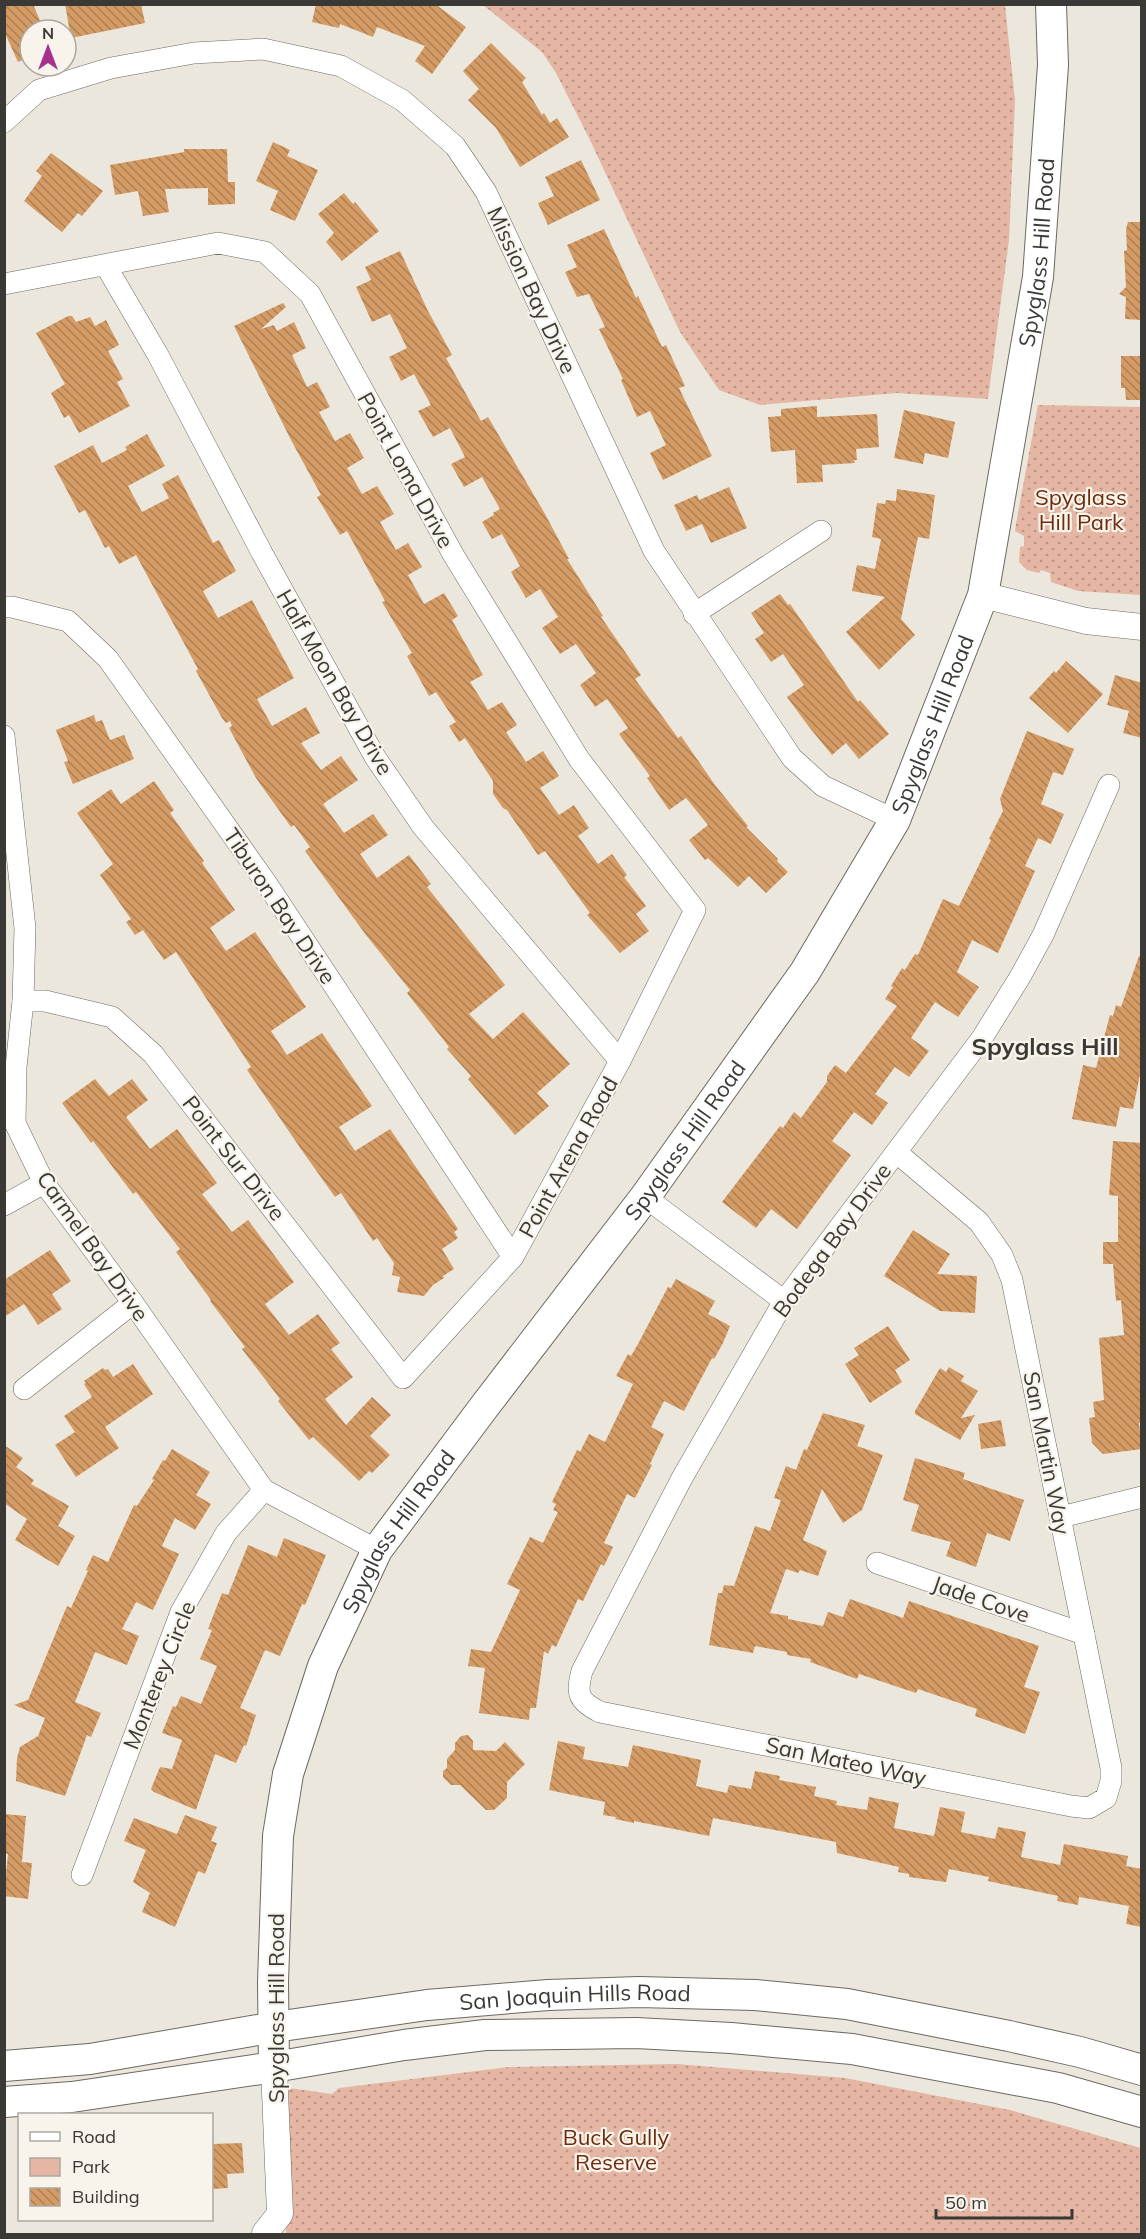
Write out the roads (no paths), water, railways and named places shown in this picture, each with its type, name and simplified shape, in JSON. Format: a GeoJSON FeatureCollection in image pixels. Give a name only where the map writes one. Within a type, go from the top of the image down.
{"type":"FeatureCollection","features":[{"type":"Feature","properties":{"kind":"main road","name":"Spyglass Hill Road"},"geometry":{"type":"LineString","coordinates":[[274,2067],[273,1982],[278,1836],[288,1774],[323,1666],[377,1550],[645,1197],[805,972],[895,820],[983,595],[1038,277],[1053,65],[1051,4]]}},
{"type":"Feature","properties":{"kind":"main road","name":"San Joaquin Hills Road"},"geometry":{"type":"LineString","coordinates":[[4,2066],[90,2059],[275,2027],[427,2005],[548,1995],[639,1992],[755,1995],[847,2004],[1080,2052],[1142,2070]]}},
{"type":"Feature","properties":{"kind":"main road","name":"San Joaquin Hills Road"},"geometry":{"type":"LineString","coordinates":[[4,2102],[72,2097],[404,2045],[485,2035],[636,2033],[852,2049],[1058,2088],[1142,2112]]}},
{"type":"Feature","properties":{"kind":"street","name":"Mission Bay Drive"},"geometry":{"type":"LineString","coordinates":[[4,122],[39,90],[111,68],[194,53],[263,49],[341,66],[402,100],[455,146],[486,192],[654,551],[792,758],[823,786],[895,820]]}},
{"type":"Feature","properties":{"kind":"street","name":"Point Loma Drive"},"geometry":{"type":"LineString","coordinates":[[4,284],[218,243],[265,252],[310,294],[454,556],[579,759],[695,910]]}},
{"type":"Feature","properties":{"kind":"street","name":"Half Moon Bay Drive"},"geometry":{"type":"LineString","coordinates":[[106,266],[158,355],[262,553],[375,757],[423,827],[620,1061]]}},
{"type":"Feature","properties":{"kind":"street"},"geometry":{"type":"LineString","coordinates":[[694,614],[821,531]]}},
{"type":"Feature","properties":{"kind":"street"},"geometry":{"type":"LineString","coordinates":[[983,595],[1086,621],[1142,627]]}},
{"type":"Feature","properties":{"kind":"street","name":"Tiburon Bay Drive"},"geometry":{"type":"LineString","coordinates":[[4,607],[68,621],[108,659],[267,884],[513,1257]]}},
{"type":"Feature","properties":{"kind":"street","name":"Carmel Bay Drive"},"geometry":{"type":"LineString","coordinates":[[4,736],[25,928],[23,1001],[16,1066],[15,1123],[44,1183],[133,1303],[264,1491],[377,1550]]}},
{"type":"Feature","properties":{"kind":"street","name":"Bodega Bay Drive"},"geometry":{"type":"LineString","coordinates":[[585,1704],[578,1689],[582,1671],[682,1478],[784,1301],[982,1038],[1020,977],[1043,935],[1109,785]]}},
{"type":"Feature","properties":{"kind":"street","name":"Point Arena Road"},"geometry":{"type":"LineString","coordinates":[[403,1378],[513,1257],[620,1061],[695,910]]}},
{"type":"Feature","properties":{"kind":"street","name":"Point Sur Drive"},"geometry":{"type":"LineString","coordinates":[[23,1001],[45,1001],[112,1017],[153,1054],[403,1378]]}},
{"type":"Feature","properties":{"kind":"street","name":"San Martin Way"},"geometry":{"type":"LineString","coordinates":[[896,1152],[979,1222],[1002,1255],[1012,1280],[1111,1768],[1111,1781],[1106,1798]]}},
{"type":"Feature","properties":{"kind":"street"},"geometry":{"type":"LineString","coordinates":[[4,1206],[44,1183]]}},
{"type":"Feature","properties":{"kind":"street"},"geometry":{"type":"LineString","coordinates":[[645,1197],[784,1301]]}},
{"type":"Feature","properties":{"kind":"street"},"geometry":{"type":"LineString","coordinates":[[24,1389],[133,1303]]}},
{"type":"Feature","properties":{"kind":"street","name":"Monterey Circle"},"geometry":{"type":"LineString","coordinates":[[82,1875],[181,1612],[226,1533],[264,1491]]}},
{"type":"Feature","properties":{"kind":"street"},"geometry":{"type":"LineString","coordinates":[[1061,1517],[1142,1497]]}},
{"type":"Feature","properties":{"kind":"street","name":"Jade Cove"},"geometry":{"type":"LineString","coordinates":[[877,1563],[1084,1634]]}},
{"type":"Feature","properties":{"kind":"street","name":"San Mateo Way"},"geometry":{"type":"LineString","coordinates":[[585,1704],[600,1712],[1071,1806],[1089,1808],[1106,1798]]}},
{"type":"Feature","properties":{"kind":"street","name":"Spyglass Hill Road"},"geometry":{"type":"LineString","coordinates":[[263,2234],[280,2214],[274,2067]]}},
{"type":"Feature","properties":{"kind":"district","name":"Spyglass Hill"},"geometry":{"type":"Point","coordinates":[1045,1047]}},
{"type":"Feature","properties":{"kind":"park label","name":"Spyglass Hill Park"},"geometry":{"type":"Point","coordinates":[1081,510]}},
{"type":"Feature","properties":{"kind":"park label","name":"Buck Gully Reserve"},"geometry":{"type":"Point","coordinates":[616,2150]}}]}
